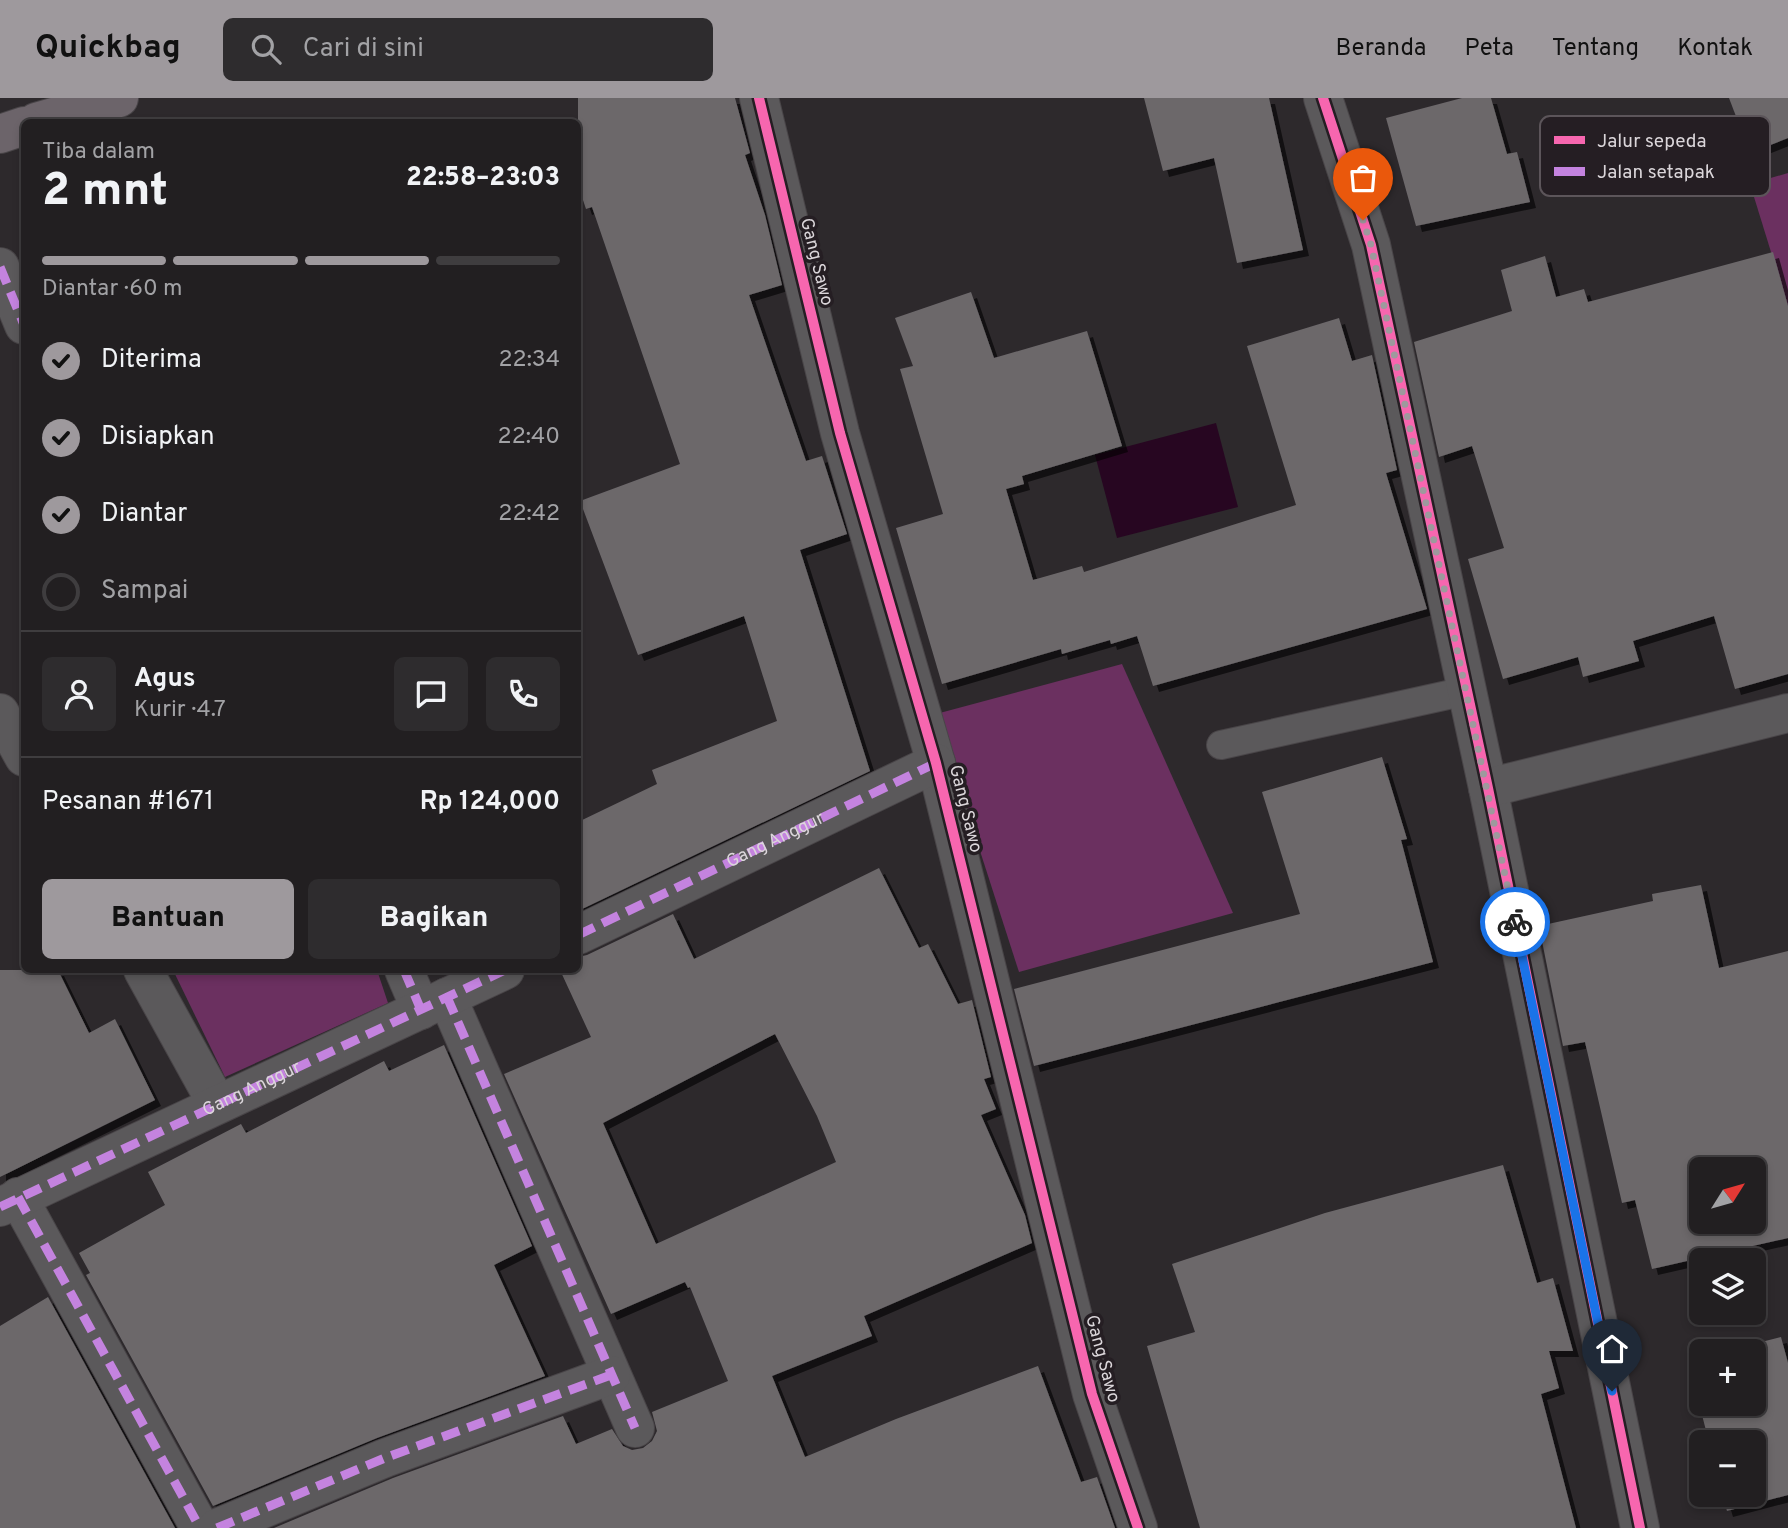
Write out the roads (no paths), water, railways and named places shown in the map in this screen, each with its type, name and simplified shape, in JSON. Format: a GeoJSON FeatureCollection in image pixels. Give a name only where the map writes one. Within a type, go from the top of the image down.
{"type":"FeatureCollection","features":[{"type":"Feature","properties":{"kind":"main road"},"geometry":{"type":"LineString","coordinates":[[46,119],[119,98]]}},
{"type":"Feature","properties":{"kind":"main road"},"geometry":{"type":"LineString","coordinates":[[0,134],[21,127]]}},
{"type":"Feature","properties":{"kind":"street","name":"Gang Sawo"},"geometry":{"type":"LineString","coordinates":[[759,98],[840,433],[936,763],[1092,1394],[1138,1528]]}},
{"type":"Feature","properties":{"kind":"street"},"geometry":{"type":"LineString","coordinates":[[1323,98],[1371,245],[1488,788],[1640,1528]]}},
{"type":"Feature","properties":{"kind":"street"},"geometry":{"type":"LineString","coordinates":[[0,267],[21,318]]}},
{"type":"Feature","properties":{"kind":"street"},"geometry":{"type":"LineString","coordinates":[[0,713],[21,752]]}},
{"type":"Feature","properties":{"kind":"street"},"geometry":{"type":"LineString","coordinates":[[1488,788],[1788,713]]}},
{"type":"Feature","properties":{"kind":"street","name":"Gang Anggur"},"geometry":{"type":"LineString","coordinates":[[581,934],[936,763]]}},
{"type":"Feature","properties":{"kind":"street"},"geometry":{"type":"LineString","coordinates":[[144,973],[217,1104]]}},
{"type":"Feature","properties":{"kind":"street"},"geometry":{"type":"LineString","coordinates":[[407,973],[434,1004],[635,1429]]}},
{"type":"Feature","properties":{"kind":"street","name":"Gang Anggur"},"geometry":{"type":"LineString","coordinates":[[9,1202],[499,973]]}},
{"type":"Feature","properties":{"kind":"street"},"geometry":{"type":"LineString","coordinates":[[9,1202],[200,1528]]}},
{"type":"Feature","properties":{"kind":"street"},"geometry":{"type":"LineString","coordinates":[[217,1528],[385,1458],[611,1375]]}},
{"type":"Feature","properties":{"kind":"lane"},"geometry":{"type":"LineString","coordinates":[[1221,745],[1466,691]]}}]}
